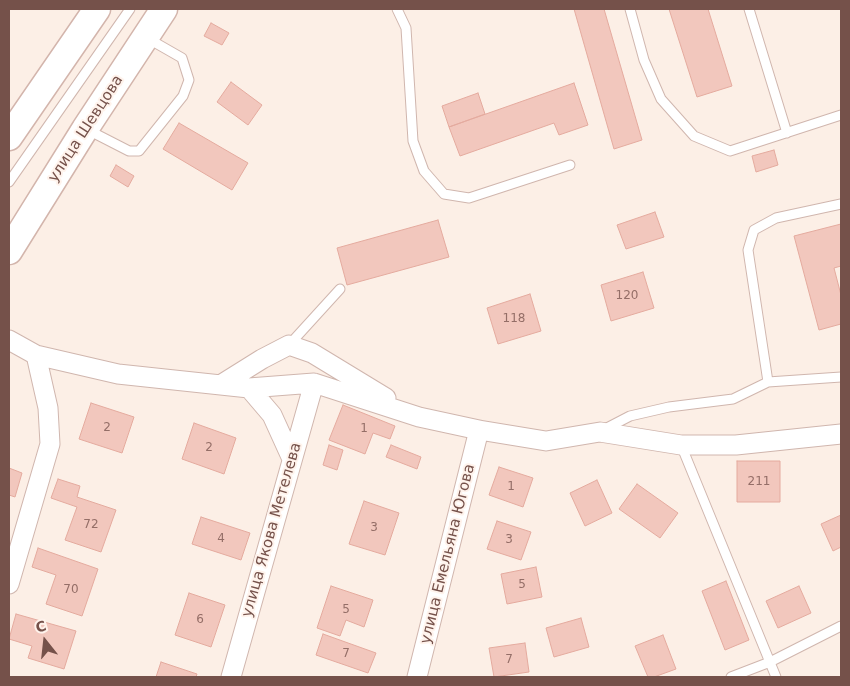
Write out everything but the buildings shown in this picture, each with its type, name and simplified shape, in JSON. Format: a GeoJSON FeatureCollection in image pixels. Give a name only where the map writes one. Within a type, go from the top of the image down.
{"type":"FeatureCollection","features":[{"type":"Feature","properties":{"kind":"main road"},"geometry":{"type":"LineString","coordinates":[[9,137],[97,9]]}},
{"type":"Feature","properties":{"kind":"main road","name":"улица Шевцова"},"geometry":{"type":"LineString","coordinates":[[9,251],[85,129],[164,9]]}},
{"type":"Feature","properties":{"kind":"street"},"geometry":{"type":"LineString","coordinates":[[9,340],[36,356],[118,374],[249,388],[314,383],[419,417],[479,430],[546,441],[600,432],[680,445],[736,445],[841,434]]}},
{"type":"Feature","properties":{"kind":"street"},"geometry":{"type":"LineString","coordinates":[[222,384],[289,345],[312,353],[419,417]]}},
{"type":"Feature","properties":{"kind":"street"},"geometry":{"type":"LineString","coordinates":[[9,584],[50,444],[48,408],[36,356]]}},
{"type":"Feature","properties":{"kind":"street","name":"улица Якова Метелева"},"geometry":{"type":"LineString","coordinates":[[231,677],[314,383]]}},
{"type":"Feature","properties":{"kind":"street"},"geometry":{"type":"LineString","coordinates":[[249,388],[272,415],[292,459]]}},
{"type":"Feature","properties":{"kind":"street","name":"улица Емельяна Югова"},"geometry":{"type":"LineString","coordinates":[[417,677],[479,430]]}},
{"type":"Feature","properties":{"kind":"lane"},"geometry":{"type":"LineString","coordinates":[[9,182],[130,9]]}},
{"type":"Feature","properties":{"kind":"lane"},"geometry":{"type":"LineString","coordinates":[[397,9],[406,28],[413,140],[424,171],[444,194],[469,198],[570,164]]}},
{"type":"Feature","properties":{"kind":"lane"},"geometry":{"type":"LineString","coordinates":[[630,9],[644,60],[661,100],[694,136],[730,151],[841,115]]}},
{"type":"Feature","properties":{"kind":"lane"},"geometry":{"type":"LineString","coordinates":[[749,9],[786,133]]}},
{"type":"Feature","properties":{"kind":"lane"},"geometry":{"type":"LineString","coordinates":[[85,129],[129,151],[139,151],[184,96],[188,80],[182,58],[146,37]]}},
{"type":"Feature","properties":{"kind":"lane"},"geometry":{"type":"LineString","coordinates":[[768,382],[748,250],[754,230],[776,218],[841,204]]}},
{"type":"Feature","properties":{"kind":"lane"},"geometry":{"type":"LineString","coordinates":[[289,345],[340,289]]}},
{"type":"Feature","properties":{"kind":"lane"},"geometry":{"type":"LineString","coordinates":[[600,432],[630,416],[668,407],[733,399],[768,382],[841,377]]}},
{"type":"Feature","properties":{"kind":"lane"},"geometry":{"type":"LineString","coordinates":[[680,445],[776,677]]}},
{"type":"Feature","properties":{"kind":"lane"},"geometry":{"type":"LineString","coordinates":[[731,677],[770,662],[841,626]]}}]}
